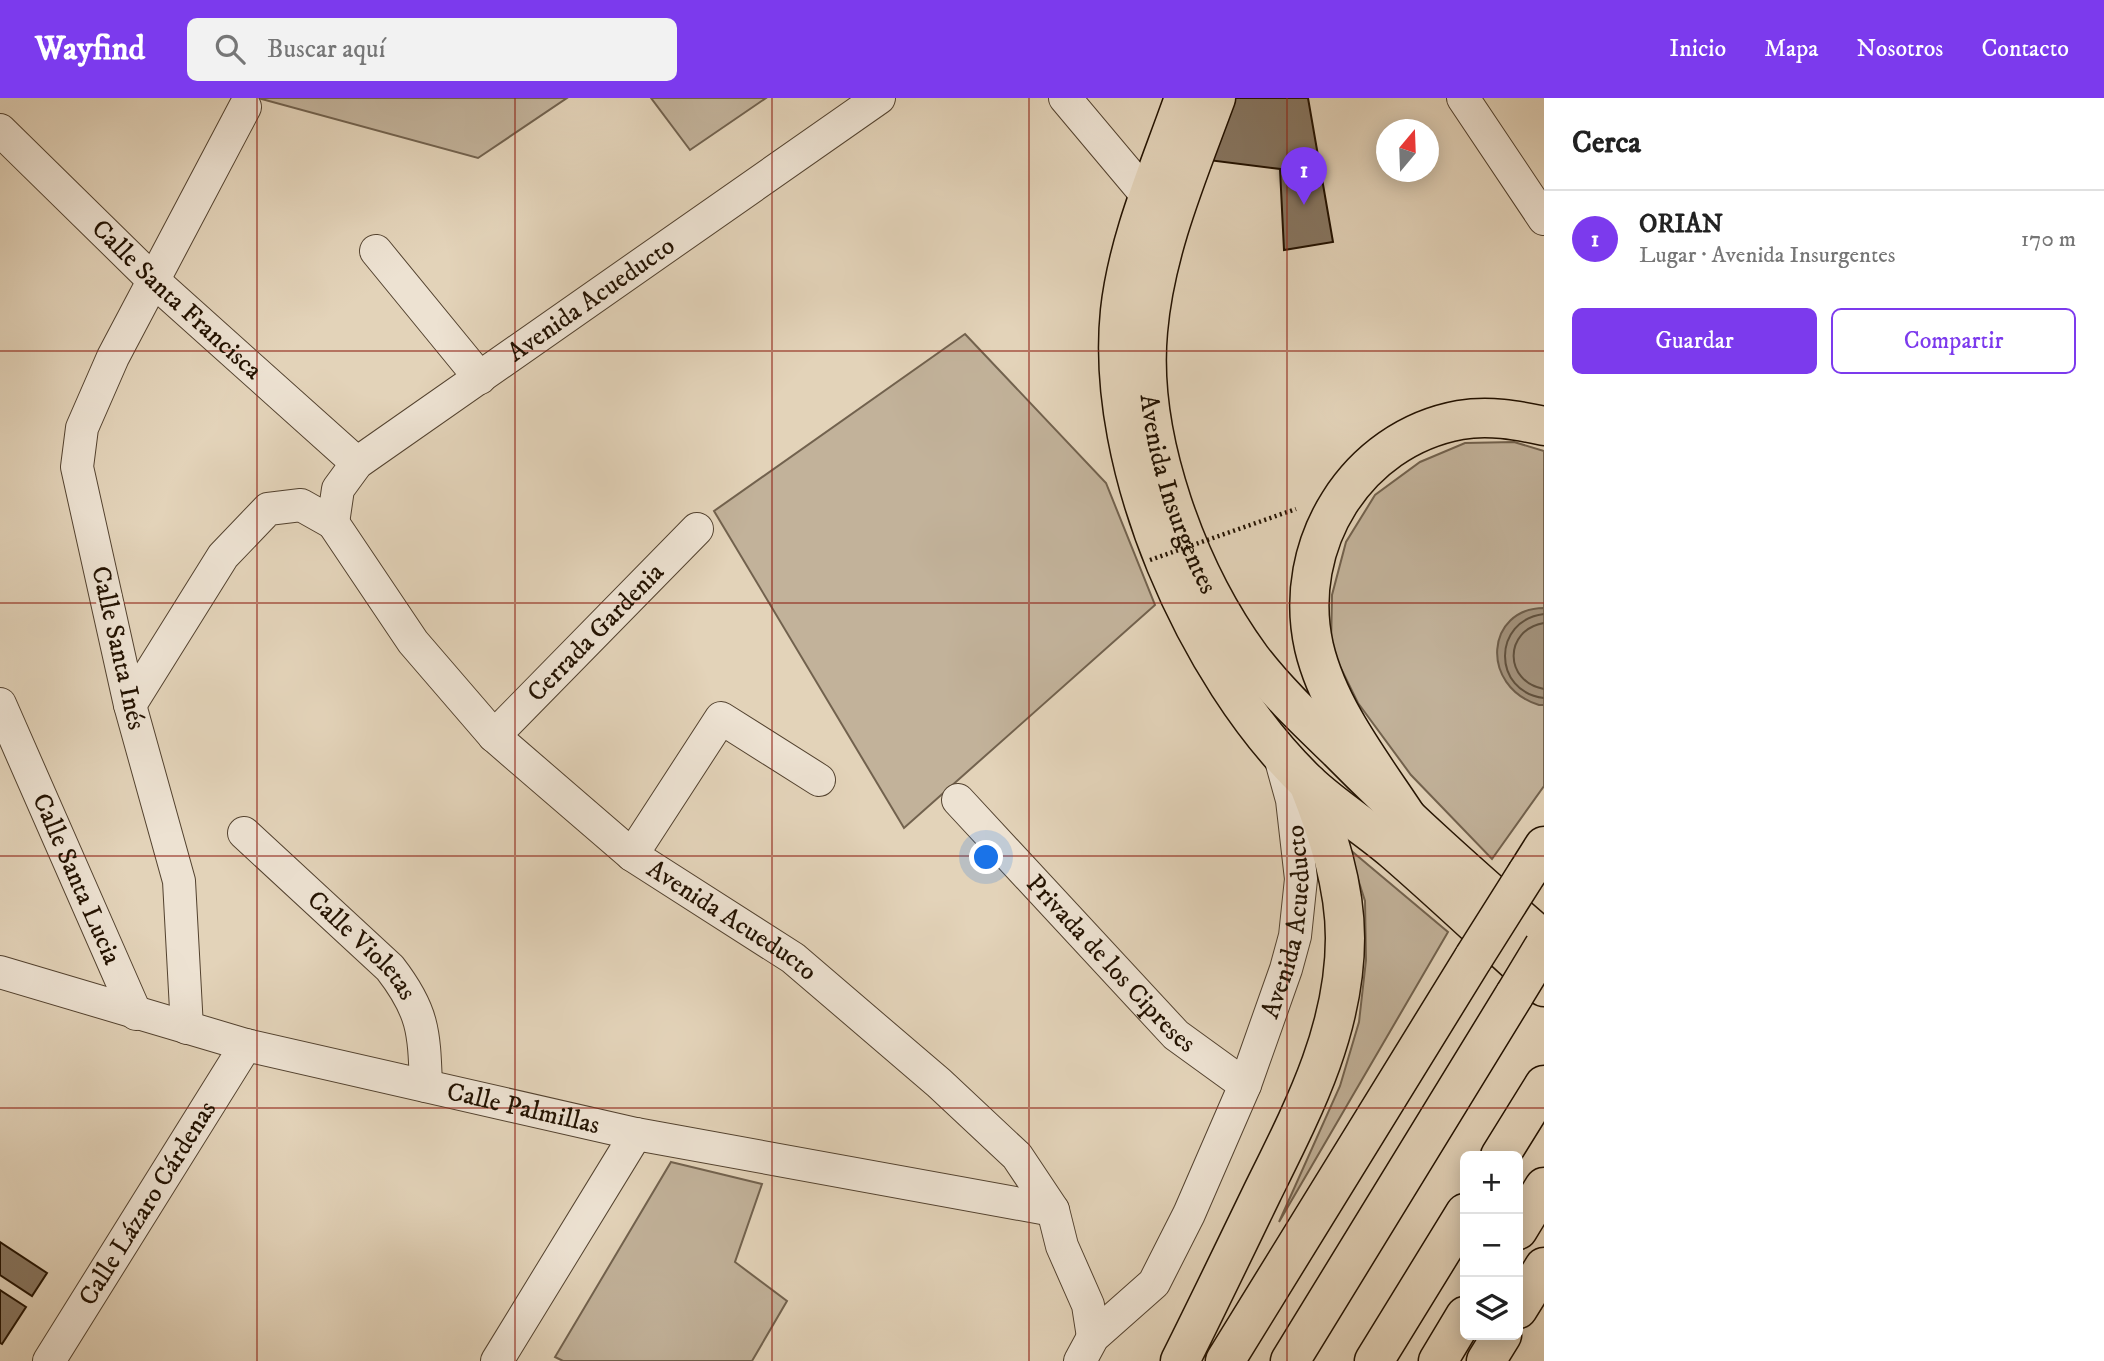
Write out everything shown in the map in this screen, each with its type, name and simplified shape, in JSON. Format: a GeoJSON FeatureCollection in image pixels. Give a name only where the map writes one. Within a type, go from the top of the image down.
{"type":"FeatureCollection","features":[{"type":"Feature","properties":{"kind":"main road","name":"Avenida Insurgentes"},"geometry":{"type":"LineString","coordinates":[[1184,98],[1131,249],[1120,311],[1118,373],[1125,435],[1161,550],[1202,639],[1225,679],[1278,751],[1308,783],[1392,850],[1530,990]]}},
{"type":"Feature","properties":{"kind":"main road","name":"Avenida Insurgentes"},"geometry":{"type":"LineString","coordinates":[[1216,98],[1175,208],[1152,295],[1147,373],[1151,414],[1164,474],[1207,584],[1251,657],[1276,689],[1410,823]]}},
{"type":"Feature","properties":{"kind":"main road"},"geometry":{"type":"LineString","coordinates":[[1544,426],[1488,418],[1461,420],[1408,438],[1362,471],[1341,498],[1319,542],[1309,597],[1314,647],[1333,699],[1410,823],[1544,940]]}},
{"type":"Feature","properties":{"kind":"main road"},"geometry":{"type":"LineString","coordinates":[[1181,1361],[1303,1110],[1333,1024],[1344,946],[1340,893],[1331,850],[1308,783]]}},
{"type":"Feature","properties":{"kind":"main road"},"geometry":{"type":"LineString","coordinates":[[1225,1361],[1536,860]]}},
{"type":"Feature","properties":{"kind":"main road"},"geometry":{"type":"LineString","coordinates":[[1290,1361],[1530,990],[1544,946]]}},
{"type":"Feature","properties":{"kind":"main road"},"geometry":{"type":"LineString","coordinates":[[1503,1151],[1544,1085]]}},
{"type":"Feature","properties":{"kind":"main road"},"geometry":{"type":"LineString","coordinates":[[1523,1222],[1544,1187]]}},
{"type":"Feature","properties":{"kind":"main road"},"geometry":{"type":"LineString","coordinates":[[1374,1361],[1464,1214]]}},
{"type":"Feature","properties":{"kind":"main road"},"geometry":{"type":"LineString","coordinates":[[1523,1301],[1544,1267]]}},
{"type":"Feature","properties":{"kind":"main road"},"geometry":{"type":"LineString","coordinates":[[1438,1361],[1460,1324]]}},
{"type":"Feature","properties":{"kind":"main road"},"geometry":{"type":"LineString","coordinates":[[1486,1361],[1499,1340]]}},
{"type":"Feature","properties":{"kind":"street","name":"Avenida Acueducto"},"geometry":{"type":"LineString","coordinates":[[333,523],[338,489],[357,463],[879,98]]}},
{"type":"Feature","properties":{"kind":"street"},"geometry":{"type":"LineString","coordinates":[[1065,98],[1149,198]]}},
{"type":"Feature","properties":{"kind":"street"},"geometry":{"type":"LineString","coordinates":[[1463,98],[1544,219]]}},
{"type":"Feature","properties":{"kind":"street","name":"Calle Santa Inés"},"geometry":{"type":"LineString","coordinates":[[187,1028],[179,881],[130,705],[77,467],[82,428],[113,357],[155,282],[245,107]]}},
{"type":"Feature","properties":{"kind":"street","name":"Calle Santa Francisca"},"geometry":{"type":"LineString","coordinates":[[0,130],[155,282],[357,463]]}},
{"type":"Feature","properties":{"kind":"street"},"geometry":{"type":"LineString","coordinates":[[376,251],[480,378]]}},
{"type":"Feature","properties":{"kind":"street","name":"Avenida Acueducto"},"geometry":{"type":"LineString","coordinates":[[130,705],[223,556],[268,509],[301,505],[333,523],[413,642],[494,736],[632,855],[793,958],[939,1083],[1017,1156],[1053,1210],[1062,1246],[1088,1305],[1086,1349]]}},
{"type":"Feature","properties":{"kind":"street","name":"Cerrada Gardenia"},"geometry":{"type":"LineString","coordinates":[[494,736],[697,530]]}},
{"type":"Feature","properties":{"kind":"street","name":"Calle Santa Lucia"},"geometry":{"type":"LineString","coordinates":[[0,704],[136,1014]]}},
{"type":"Feature","properties":{"kind":"street"},"geometry":{"type":"LineString","coordinates":[[632,855],[721,718],[819,780]]}},
{"type":"Feature","properties":{"kind":"street","name":"Avenida Acueducto"},"geometry":{"type":"LineString","coordinates":[[1086,1349],[1154,1283],[1189,1214],[1245,1085],[1286,969],[1299,908],[1298,839],[1278,751]]}},
{"type":"Feature","properties":{"kind":"street","name":"Privada de los Cipreses"},"geometry":{"type":"LineString","coordinates":[[958,800],[1176,1035],[1245,1085]]}},
{"type":"Feature","properties":{"kind":"street","name":"Calle Violetas"},"geometry":{"type":"LineString","coordinates":[[244,833],[390,968],[410,994],[423,1027],[426,1086]]}},
{"type":"Feature","properties":{"kind":"street","name":"Calle Palmillas"},"geometry":{"type":"LineString","coordinates":[[0,972],[246,1045],[636,1134],[1053,1210]]}},
{"type":"Feature","properties":{"kind":"street","name":"Calle Lázaro Cárdenas"},"geometry":{"type":"LineString","coordinates":[[49,1361],[246,1045]]}},
{"type":"Feature","properties":{"kind":"street"},"geometry":{"type":"LineString","coordinates":[[497,1361],[636,1134]]}},
{"type":"Feature","properties":{"kind":"path"},"geometry":{"type":"LineString","coordinates":[[1150,560],[1296,509]]}},
{"type":"Feature","properties":{"kind":"shaded area"},"geometry":{"type":"Polygon","coordinates":[[[258,98],[567,98],[478,158],[258,98]]]}},
{"type":"Feature","properties":{"kind":"shaded area"},"geometry":{"type":"Polygon","coordinates":[[[651,98],[766,98],[690,150],[651,98]]]}},
{"type":"Feature","properties":{"kind":"shaded area"},"geometry":{"type":"Polygon","coordinates":[[[965,334],[1106,483],[1155,605],[904,828],[714,511],[965,334]]]}},
{"type":"Feature","properties":{"kind":"shaded area"},"geometry":{"type":"Polygon","coordinates":[[[1514,442],[1544,451],[1544,786],[1492,859],[1411,775],[1358,703],[1331,648],[1332,595],[1346,542],[1375,495],[1420,462],[1465,443],[1514,442]]]}},
{"type":"Feature","properties":{"kind":"shaded area"},"geometry":{"type":"Polygon","coordinates":[[[1348,848],[1448,932],[1279,1222],[1340,1086],[1359,1022],[1366,960],[1365,901],[1348,848]]]}},
{"type":"Feature","properties":{"kind":"shaded area"},"geometry":{"type":"Polygon","coordinates":[[[671,1162],[762,1184],[735,1262],[787,1301],[752,1361],[563,1361],[555,1357],[671,1162]]]}},
{"type":"Feature","properties":{"kind":"water"},"geometry":{"type":"Polygon","coordinates":[[[1544,608],[1544,705],[1539,705],[1520,695],[1506,682],[1499,666],[1497,649],[1501,634],[1510,620],[1525,611],[1544,608]]]}},
{"type":"Feature","properties":{"kind":"building"},"geometry":{"type":"Polygon","coordinates":[[[1231,98],[1308,98],[1333,242],[1284,250],[1280,169],[1208,160],[1231,98]]]}},
{"type":"Feature","properties":{"kind":"building"},"geometry":{"type":"Polygon","coordinates":[[[0,1242],[47,1273],[32,1296],[0,1275],[0,1242]]]}},
{"type":"Feature","properties":{"kind":"building"},"geometry":{"type":"Polygon","coordinates":[[[0,1290],[26,1307],[2,1344],[0,1343],[0,1290]]]}},
{"type":"Feature","properties":{"kind":"place","name":"ORIAN"},"geometry":{"type":"Point","coordinates":[1304,205]}}]}
